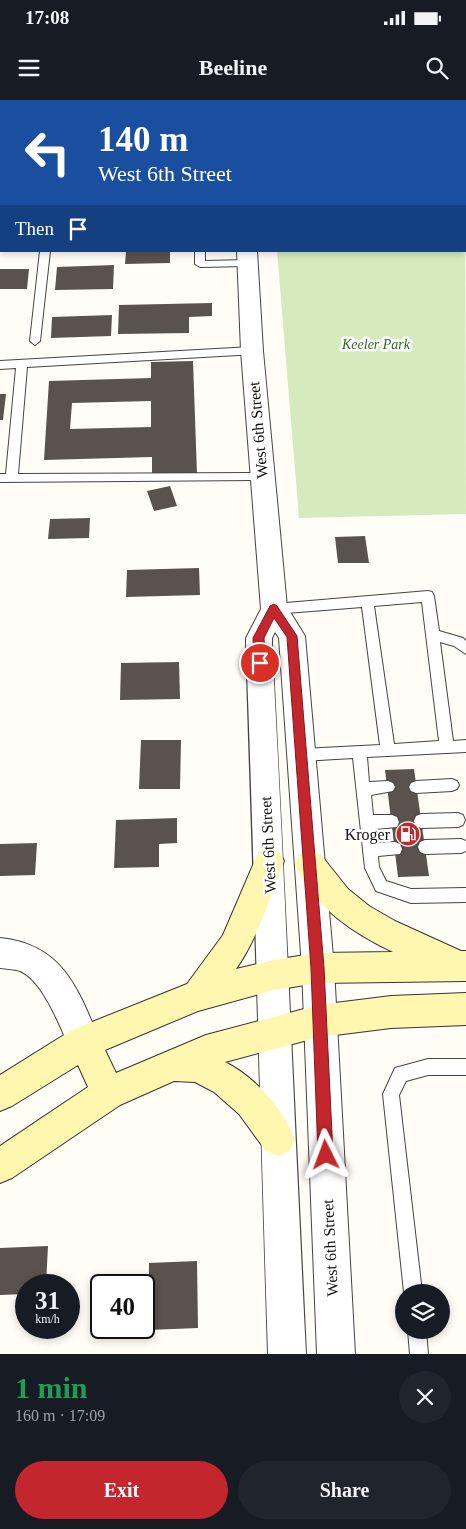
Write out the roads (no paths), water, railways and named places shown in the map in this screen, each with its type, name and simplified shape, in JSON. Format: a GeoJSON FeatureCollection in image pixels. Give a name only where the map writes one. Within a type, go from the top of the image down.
{"type":"FeatureCollection","features":[{"type":"Feature","properties":{"kind":"main road"},"geometry":{"type":"LineString","coordinates":[[198,995],[234,946],[252,906],[269,860]]}},
{"type":"Feature","properties":{"kind":"main road"},"geometry":{"type":"LineString","coordinates":[[310,866],[330,892],[349,910],[380,928],[463,966]]}},
{"type":"Feature","properties":{"kind":"main road"},"geometry":{"type":"LineString","coordinates":[[0,1094],[84,1042],[198,995],[274,975],[318,968],[463,966]]}},
{"type":"Feature","properties":{"kind":"main road"},"geometry":{"type":"LineString","coordinates":[[0,1166],[108,1093],[206,1050],[319,1021],[391,1012],[466,1009]]}},
{"type":"Feature","properties":{"kind":"main road"},"geometry":{"type":"LineString","coordinates":[[84,1042],[108,1093]]}},
{"type":"Feature","properties":{"kind":"main road"},"geometry":{"type":"LineString","coordinates":[[173,1065],[197,1066],[226,1080],[251,1102],[278,1139]]}},
{"type":"Feature","properties":{"kind":"street","name":"West 6th Street"},"geometry":{"type":"LineString","coordinates":[[247,257],[252,351],[274,609],[292,636],[302,755],[318,968],[336,1354]]}},
{"type":"Feature","properties":{"kind":"street","name":"West 6th Street"},"geometry":{"type":"LineString","coordinates":[[274,609],[259,638],[259,644],[274,975],[274,1034],[287,1354]]}},
{"type":"Feature","properties":{"kind":"street"},"geometry":{"type":"LineString","coordinates":[[0,953],[21,956],[32,961],[46,974],[57,990],[84,1042]]}},
{"type":"Feature","properties":{"kind":"lane"},"geometry":{"type":"LineString","coordinates":[[36,341],[45,252]]}},
{"type":"Feature","properties":{"kind":"lane"},"geometry":{"type":"LineString","coordinates":[[200,252],[200,264],[247,257]]}},
{"type":"Feature","properties":{"kind":"lane"},"geometry":{"type":"LineString","coordinates":[[0,365],[252,351]]}},
{"type":"Feature","properties":{"kind":"lane"},"geometry":{"type":"LineString","coordinates":[[22,364],[6,477],[262,477]]}},
{"type":"Feature","properties":{"kind":"lane"},"geometry":{"type":"LineString","coordinates":[[274,609],[428,596],[447,747]]}},
{"type":"Feature","properties":{"kind":"lane"},"geometry":{"type":"LineString","coordinates":[[367,600],[388,750]]}},
{"type":"Feature","properties":{"kind":"lane"},"geometry":{"type":"LineString","coordinates":[[432,634],[458,642],[466,648]]}},
{"type":"Feature","properties":{"kind":"lane"},"geometry":{"type":"LineString","coordinates":[[302,755],[466,746]]}},
{"type":"Feature","properties":{"kind":"lane"},"geometry":{"type":"LineString","coordinates":[[359,752],[372,868],[382,886],[411,896],[466,895]]}},
{"type":"Feature","properties":{"kind":"lane"},"geometry":{"type":"LineString","coordinates":[[416,786],[452,785]]}},
{"type":"Feature","properties":{"kind":"lane"},"geometry":{"type":"LineString","coordinates":[[363,788],[388,787]]}},
{"type":"Feature","properties":{"kind":"lane"},"geometry":{"type":"LineString","coordinates":[[421,821],[458,820]]}},
{"type":"Feature","properties":{"kind":"lane"},"geometry":{"type":"LineString","coordinates":[[367,822],[392,822]]}},
{"type":"Feature","properties":{"kind":"lane"},"geometry":{"type":"LineString","coordinates":[[425,847],[461,846]]}},
{"type":"Feature","properties":{"kind":"lane"},"geometry":{"type":"LineString","coordinates":[[370,850],[395,849]]}},
{"type":"Feature","properties":{"kind":"lane"},"geometry":{"type":"LineString","coordinates":[[412,1284],[391,1094],[401,1074],[428,1067],[466,1067]]}},
{"type":"Feature","properties":{"kind":"lane"},"geometry":{"type":"LineString","coordinates":[[418,1339],[419,1354]]}},
{"type":"Feature","properties":{"kind":"place","name":"Kroger"},"geometry":{"type":"Point","coordinates":[408,834]}},
{"type":"Feature","properties":{"kind":"park label","name":"Keeler Park"},"geometry":{"type":"Point","coordinates":[376,344]}}]}
